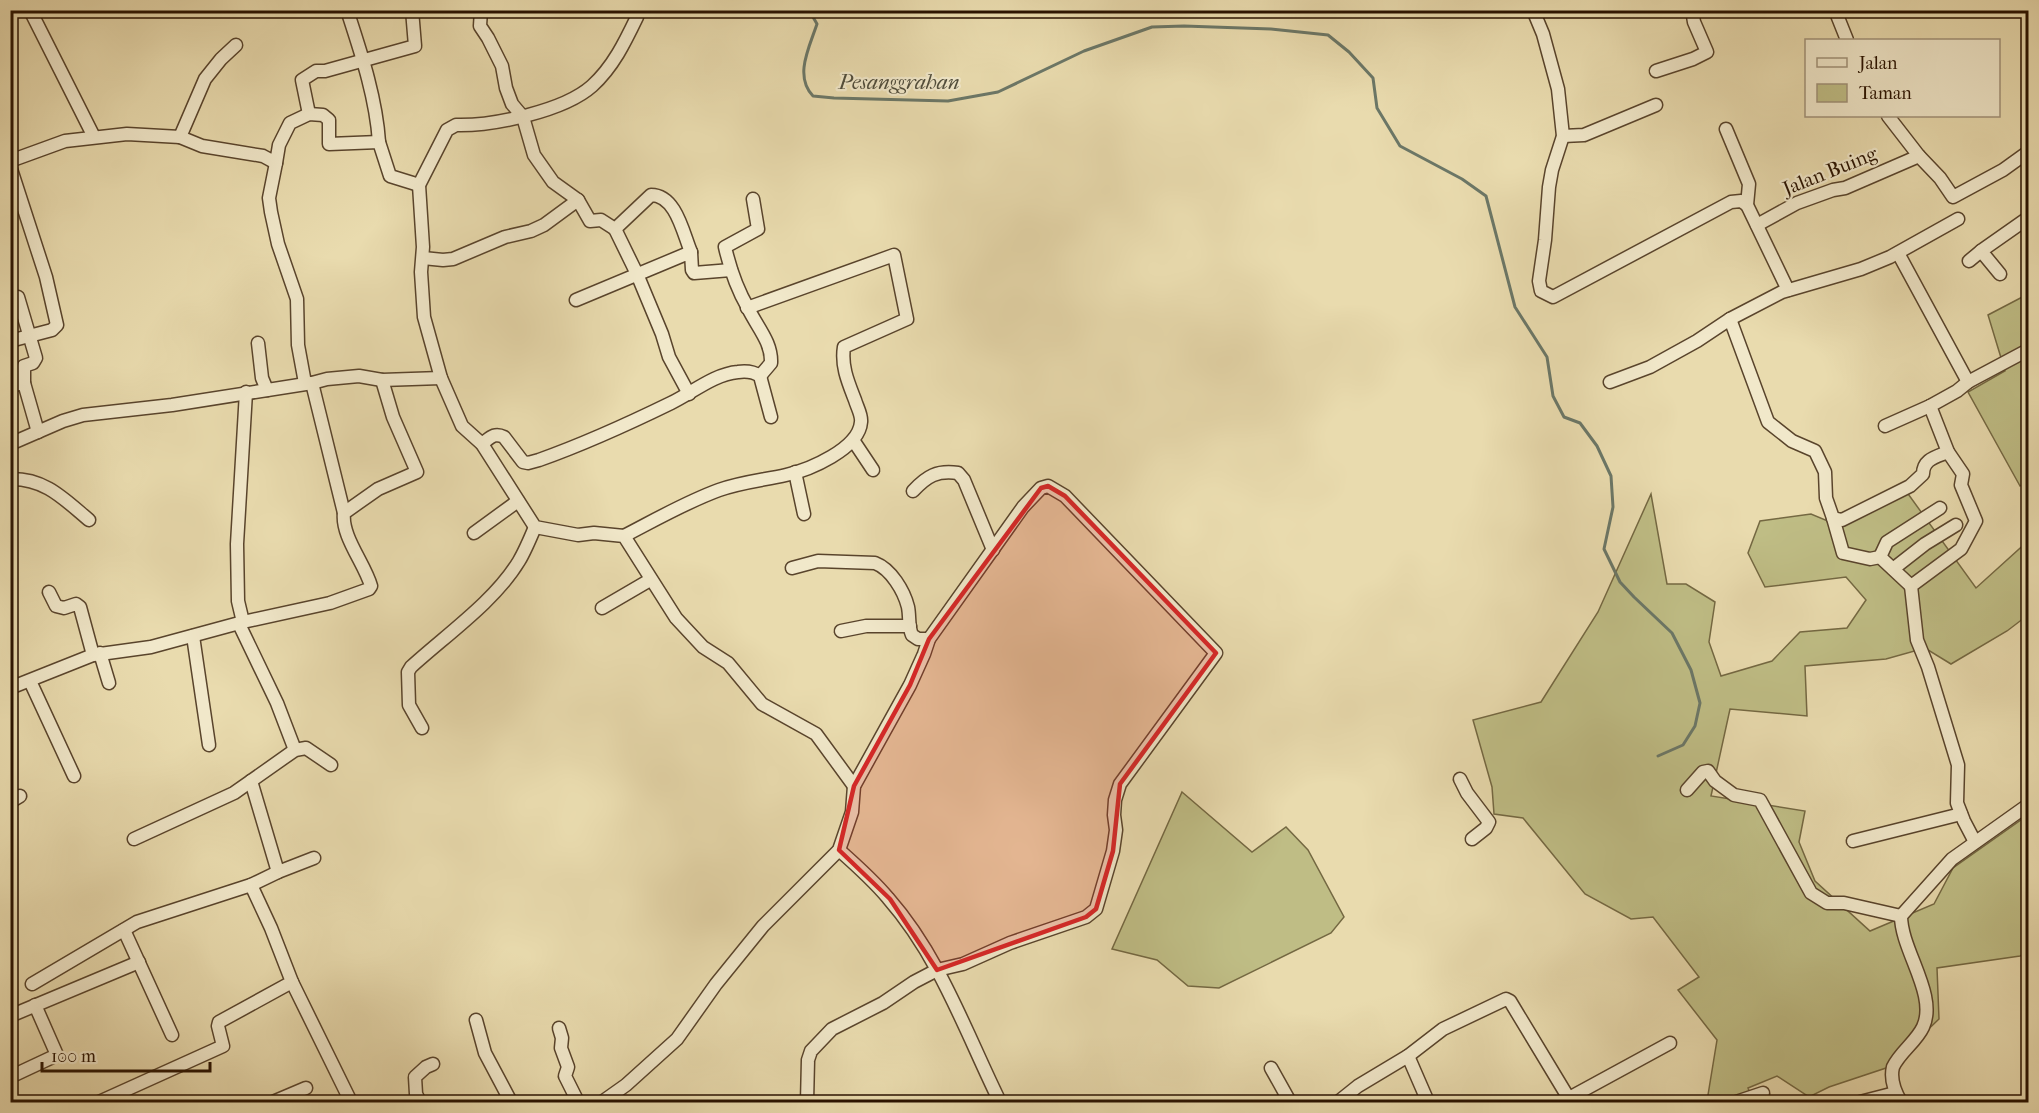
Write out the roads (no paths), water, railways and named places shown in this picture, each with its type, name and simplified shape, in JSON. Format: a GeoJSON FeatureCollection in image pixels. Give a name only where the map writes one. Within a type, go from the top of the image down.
{"type":"FeatureCollection","features":[{"type":"Feature","properties":{"kind":"street"},"geometry":{"type":"LineString","coordinates":[[30,10],[94,137]]}},
{"type":"Feature","properties":{"kind":"street"},"geometry":{"type":"LineString","coordinates":[[347,10],[364,60],[379,142],[390,177],[419,185]]}},
{"type":"Feature","properties":{"kind":"street"},"geometry":{"type":"LineString","coordinates":[[309,114],[302,80],[316,71],[325,71],[414,46],[412,10]]}},
{"type":"Feature","properties":{"kind":"street"},"geometry":{"type":"LineString","coordinates":[[481,10],[480,26],[489,38],[502,66],[506,88],[512,104],[523,117],[534,155],[557,186],[578,200],[590,221],[601,220],[615,229],[637,274],[669,357],[689,394]]}},
{"type":"Feature","properties":{"kind":"street"},"geometry":{"type":"LineString","coordinates":[[638,10],[638,17],[612,65],[591,87],[558,104],[523,117],[450,127],[419,185],[424,317],[441,378],[462,426],[482,444],[536,527],[578,535],[624,536],[690,502],[721,489],[795,472],[843,449],[857,436],[861,422],[845,376],[844,347],[907,318],[894,255],[747,308]]}},
{"type":"Feature","properties":{"kind":"street"},"geometry":{"type":"LineString","coordinates":[[1533,10],[1543,34],[1557,89],[1563,136],[1552,170],[1539,281],[1540,291],[1552,297],[1731,202],[1741,201],[1747,205]]}},
{"type":"Feature","properties":{"kind":"street"},"geometry":{"type":"LineString","coordinates":[[1656,71],[1693,59],[1707,51],[1694,22],[1692,10]]}},
{"type":"Feature","properties":{"kind":"street"},"geometry":{"type":"LineString","coordinates":[[1835,10],[1847,39]]}},
{"type":"Feature","properties":{"kind":"street"},"geometry":{"type":"LineString","coordinates":[[180,137],[205,79],[221,59],[237,45]]}},
{"type":"Feature","properties":{"kind":"street"},"geometry":{"type":"LineString","coordinates":[[1563,136],[1584,135],[1656,105]]}},
{"type":"Feature","properties":{"kind":"street"},"geometry":{"type":"LineString","coordinates":[[10,688],[97,654],[151,647],[241,623],[330,603],[370,588],[369,578],[354,550],[344,521],[344,513],[298,345],[297,299],[278,244],[271,212],[270,193],[279,145],[286,127],[293,120],[309,114],[326,115],[329,120],[328,144],[331,145],[379,142]]}},
{"type":"Feature","properties":{"kind":"street"},"geometry":{"type":"LineString","coordinates":[[1889,117],[1953,197],[2003,170],[2028,153]]}},
{"type":"Feature","properties":{"kind":"street"},"geometry":{"type":"LineString","coordinates":[[1726,129],[1749,184],[1747,205],[1788,290]]}},
{"type":"Feature","properties":{"kind":"street"},"geometry":{"type":"LineString","coordinates":[[10,341],[52,330],[57,324],[46,278],[10,163],[65,141],[127,134],[180,137],[202,146],[263,156],[276,163]]}},
{"type":"Feature","properties":{"kind":"street","name":"Jalan Buing"},"geometry":{"type":"LineString","coordinates":[[1756,225],[1797,203],[1845,188],[1919,156]]}},
{"type":"Feature","properties":{"kind":"street"},"geometry":{"type":"LineString","coordinates":[[615,229],[644,200],[654,194],[671,205],[691,252],[694,273],[731,270]]}},
{"type":"Feature","properties":{"kind":"street"},"geometry":{"type":"LineString","coordinates":[[753,199],[758,229],[725,247],[731,270],[747,308],[769,344],[772,354],[771,363],[760,376]]}},
{"type":"Feature","properties":{"kind":"street"},"geometry":{"type":"LineString","coordinates":[[423,258],[453,259],[505,237],[531,231],[544,225],[578,200]]}},
{"type":"Feature","properties":{"kind":"street"},"geometry":{"type":"LineString","coordinates":[[1969,261],[2028,218]]}},
{"type":"Feature","properties":{"kind":"street"},"geometry":{"type":"LineString","coordinates":[[1610,382],[1650,367],[1697,341],[1730,319],[1788,290],[1861,269],[1898,253],[1958,219]]}},
{"type":"Feature","properties":{"kind":"street"},"geometry":{"type":"LineString","coordinates":[[1981,251],[2000,274]]}},
{"type":"Feature","properties":{"kind":"street"},"geometry":{"type":"LineString","coordinates":[[576,300],[691,252]]}},
{"type":"Feature","properties":{"kind":"street"},"geometry":{"type":"LineString","coordinates":[[1898,253],[1968,381]]}},
{"type":"Feature","properties":{"kind":"street"},"geometry":{"type":"LineString","coordinates":[[18,297],[36,358],[33,363],[24,366],[24,383],[38,432]]}},
{"type":"Feature","properties":{"kind":"street"},"geometry":{"type":"LineString","coordinates":[[1730,319],[1768,422],[1792,441],[1815,452],[1825,472],[1826,498],[1843,553],[1870,559],[1880,556],[1887,542],[1940,508]]}},
{"type":"Feature","properties":{"kind":"street"},"geometry":{"type":"LineString","coordinates":[[258,343],[261,370],[267,390]]}},
{"type":"Feature","properties":{"kind":"street"},"geometry":{"type":"LineString","coordinates":[[1885,426],[1930,406],[1957,391],[1968,381],[2028,350]]}},
{"type":"Feature","properties":{"kind":"street"},"geometry":{"type":"LineString","coordinates":[[482,444],[493,435],[500,435],[523,462],[528,463],[580,444],[689,394],[703,385],[739,371],[760,376]]}},
{"type":"Feature","properties":{"kind":"street"},"geometry":{"type":"LineString","coordinates":[[10,444],[63,421],[83,415],[182,403],[327,379],[359,376],[382,380],[441,378]]}},
{"type":"Feature","properties":{"kind":"street"},"geometry":{"type":"LineString","coordinates":[[760,376],[771,417]]}},
{"type":"Feature","properties":{"kind":"street"},"geometry":{"type":"LineString","coordinates":[[344,513],[378,489],[417,472],[396,426],[382,380]]}},
{"type":"Feature","properties":{"kind":"street"},"geometry":{"type":"LineString","coordinates":[[10,386],[24,383]]}},
{"type":"Feature","properties":{"kind":"street"},"geometry":{"type":"LineString","coordinates":[[246,392],[237,544],[238,601],[241,623],[277,703],[295,750]]}},
{"type":"Feature","properties":{"kind":"street"},"geometry":{"type":"LineString","coordinates":[[1911,586],[1961,549],[1976,521],[1961,486],[1963,474],[1948,452],[1930,406]]}},
{"type":"Feature","properties":{"kind":"street"},"geometry":{"type":"LineString","coordinates":[[853,440],[873,470]]}},
{"type":"Feature","properties":{"kind":"street"},"geometry":{"type":"LineString","coordinates":[[1833,518],[1842,520],[1910,486],[1923,474],[1923,467],[1929,459],[1948,452]]}},
{"type":"Feature","properties":{"kind":"street"},"geometry":{"type":"LineString","coordinates":[[913,491],[926,477],[944,471],[958,473],[964,480],[993,550]]}},
{"type":"Feature","properties":{"kind":"street"},"geometry":{"type":"LineString","coordinates":[[795,472],[804,514]]}},
{"type":"Feature","properties":{"kind":"street"},"geometry":{"type":"LineString","coordinates":[[10,479],[32,480],[47,487],[89,520]]}},
{"type":"Feature","properties":{"kind":"street"},"geometry":{"type":"LineString","coordinates":[[602,1102],[626,1086],[677,1039],[716,984],[763,926],[839,850],[852,812],[855,786],[910,686],[929,639],[1023,507],[1041,488],[1048,486],[1065,496],[1152,589],[1216,652],[1120,784],[1115,800],[1116,830],[1113,851],[1096,909],[1086,917],[1010,943],[963,964],[937,970],[883,1003],[832,1029],[811,1051],[808,1060],[807,1102]]}},
{"type":"Feature","properties":{"kind":"street"},"geometry":{"type":"LineString","coordinates":[[474,533],[519,501]]}},
{"type":"Feature","properties":{"kind":"street"},"geometry":{"type":"LineString","coordinates":[[1893,569],[1925,544],[1956,525]]}},
{"type":"Feature","properties":{"kind":"street"},"geometry":{"type":"LineString","coordinates":[[422,728],[409,705],[408,672],[483,603],[509,575],[519,561],[536,527]]}},
{"type":"Feature","properties":{"kind":"street"},"geometry":{"type":"LineString","coordinates":[[624,536],[676,618],[703,647],[728,663],[762,705],[816,734],[855,786]]}},
{"type":"Feature","properties":{"kind":"street"},"geometry":{"type":"LineString","coordinates":[[1880,556],[1911,586],[1917,640],[1931,676],[1958,765],[1957,803],[1975,842]]}},
{"type":"Feature","properties":{"kind":"street"},"geometry":{"type":"LineString","coordinates":[[792,568],[818,561],[875,563],[883,566],[903,594],[915,638],[929,639]]}},
{"type":"Feature","properties":{"kind":"street"},"geometry":{"type":"LineString","coordinates":[[602,608],[650,580]]}},
{"type":"Feature","properties":{"kind":"street"},"geometry":{"type":"LineString","coordinates":[[49,592],[56,606],[64,608],[76,604],[80,607],[109,683]]}},
{"type":"Feature","properties":{"kind":"street"},"geometry":{"type":"LineString","coordinates":[[841,631],[866,626],[910,626]]}},
{"type":"Feature","properties":{"kind":"street"},"geometry":{"type":"LineString","coordinates":[[193,636],[209,746]]}},
{"type":"Feature","properties":{"kind":"street"},"geometry":{"type":"LineString","coordinates":[[30,681],[74,776]]}},
{"type":"Feature","properties":{"kind":"street"},"geometry":{"type":"LineString","coordinates":[[134,838],[234,793],[295,750],[306,748],[331,765]]}},
{"type":"Feature","properties":{"kind":"street"},"geometry":{"type":"LineString","coordinates":[[1687,790],[1703,772],[1708,771],[1715,781],[1734,795],[1760,800],[1811,893],[1827,903],[1844,903],[1901,916]]}},
{"type":"Feature","properties":{"kind":"street"},"geometry":{"type":"LineString","coordinates":[[1460,779],[1467,793],[1489,822],[1486,828],[1472,839]]}},
{"type":"Feature","properties":{"kind":"street"},"geometry":{"type":"LineString","coordinates":[[251,780],[278,872]]}},
{"type":"Feature","properties":{"kind":"street"},"geometry":{"type":"LineString","coordinates":[[1860,1102],[1898,1098],[1893,1067],[1924,1025],[1926,1013],[1924,991],[1904,941],[1901,916],[1952,859],[2028,805]]}},
{"type":"Feature","properties":{"kind":"street"},"geometry":{"type":"LineString","coordinates":[[1853,841],[1961,814]]}},
{"type":"Feature","properties":{"kind":"street"},"geometry":{"type":"LineString","coordinates":[[839,850],[890,899],[925,950],[951,995],[1000,1102]]}},
{"type":"Feature","properties":{"kind":"street"},"geometry":{"type":"LineString","coordinates":[[32,984],[137,922],[251,885],[314,858]]}},
{"type":"Feature","properties":{"kind":"street"},"geometry":{"type":"LineString","coordinates":[[251,885],[292,982],[351,1102]]}},
{"type":"Feature","properties":{"kind":"street"},"geometry":{"type":"LineString","coordinates":[[124,930],[172,1035]]}},
{"type":"Feature","properties":{"kind":"street"},"geometry":{"type":"LineString","coordinates":[[10,1016],[139,962]]}},
{"type":"Feature","properties":{"kind":"street"},"geometry":{"type":"LineString","coordinates":[[99,1102],[223,1046],[219,1022],[292,982]]}},
{"type":"Feature","properties":{"kind":"street"},"geometry":{"type":"LineString","coordinates":[[1338,1102],[1358,1086],[1408,1056],[1443,1029],[1506,999],[1510,1001],[1570,1100],[1670,1042]]}},
{"type":"Feature","properties":{"kind":"street"},"geometry":{"type":"LineString","coordinates":[[10,1077],[57,1055],[35,1005]]}},
{"type":"Feature","properties":{"kind":"street"},"geometry":{"type":"LineString","coordinates":[[476,1020],[485,1053],[511,1102]]}},
{"type":"Feature","properties":{"kind":"street"},"geometry":{"type":"LineString","coordinates":[[559,1028],[561,1048],[568,1067],[565,1076],[578,1102]]}},
{"type":"Feature","properties":{"kind":"street"},"geometry":{"type":"LineString","coordinates":[[1408,1056],[1428,1102]]}},
{"type":"Feature","properties":{"kind":"street"},"geometry":{"type":"LineString","coordinates":[[420,1102],[416,1094],[415,1077],[426,1066],[433,1064]]}},
{"type":"Feature","properties":{"kind":"street"},"geometry":{"type":"LineString","coordinates":[[1271,1068],[1290,1102]]}},
{"type":"Feature","properties":{"kind":"street"},"geometry":{"type":"LineString","coordinates":[[273,1102],[306,1088]]}},
{"type":"Feature","properties":{"kind":"street"},"geometry":{"type":"LineString","coordinates":[[1736,1102],[1763,1093]]}},
{"type":"Feature","properties":{"kind":"waterway","name":"Pesanggrahan"},"geometry":{"type":"LineString","coordinates":[[809,10],[817,24],[807,52],[804,80],[813,96],[834,98],[948,101],[998,92],[1084,51],[1152,27],[1271,29],[1328,35],[1349,52],[1373,78],[1377,108],[1400,146],[1462,179],[1486,196],[1515,307],[1547,357],[1553,396],[1564,417],[1580,423],[1597,446],[1611,476],[1613,507],[1604,549],[1620,582],[1672,633],[1691,670],[1700,703],[1695,726],[1683,745],[1658,756]]}}]}
